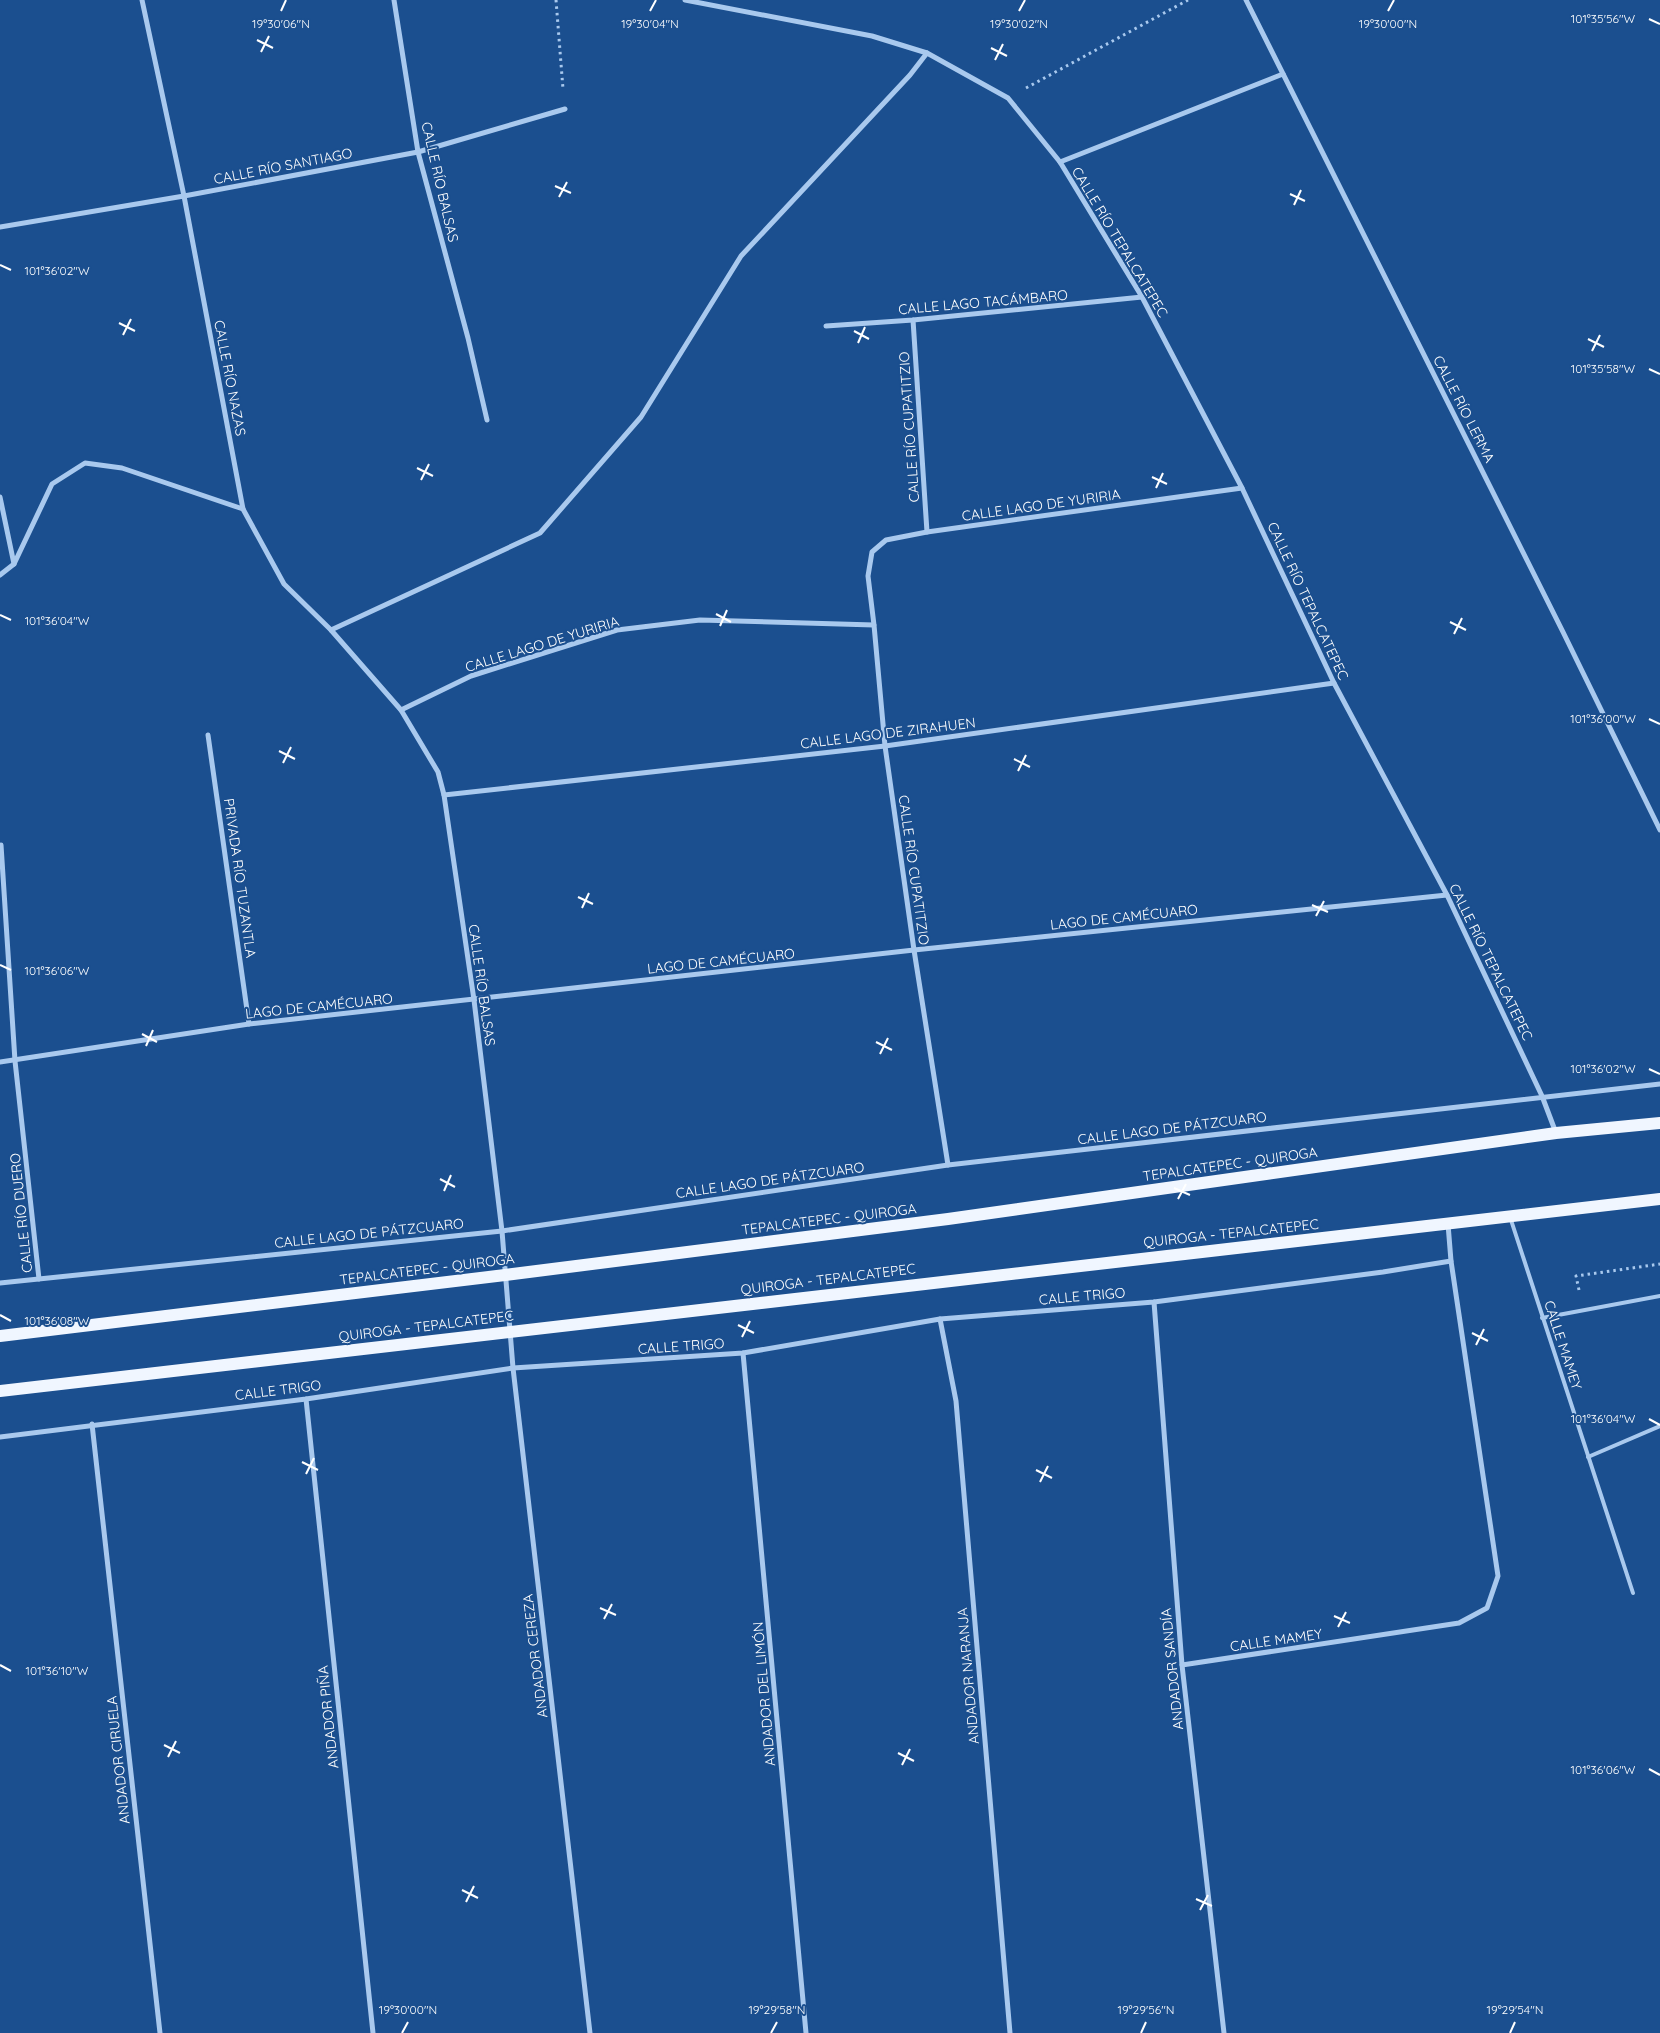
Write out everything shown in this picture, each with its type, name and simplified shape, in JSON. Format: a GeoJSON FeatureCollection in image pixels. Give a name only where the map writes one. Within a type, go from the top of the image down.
{"type":"FeatureCollection","features":[{"type":"Feature","properties":{"kind":"main road","name":"TEPALCATEPEC - QUIROGA"},"geometry":{"type":"LineString","coordinates":[[0,1336],[948,1219],[1556,1133],[1660,1123]]}},
{"type":"Feature","properties":{"kind":"main road","name":"QUIROGA - TEPALCATEPEC"},"geometry":{"type":"LineString","coordinates":[[0,1391],[1660,1199]]}},
{"type":"Feature","properties":{"kind":"street","name":"CALLE RÍO NAZAS"},"geometry":{"type":"LineString","coordinates":[[142,0],[184,196],[244,509],[284,584],[331,630],[401,710]]}},
{"type":"Feature","properties":{"kind":"street","name":"CALLE RÍO BALSAS"},"geometry":{"type":"LineString","coordinates":[[394,0],[418,152],[468,338],[487,420]]}},
{"type":"Feature","properties":{"kind":"street"},"geometry":{"type":"LineString","coordinates":[[685,0],[872,36],[927,53],[1008,98]]}},
{"type":"Feature","properties":{"kind":"street","name":"CALLE RÍO LERMA"},"geometry":{"type":"LineString","coordinates":[[1246,0],[1559,623],[1660,830]]}},
{"type":"Feature","properties":{"kind":"street"},"geometry":{"type":"LineString","coordinates":[[331,630],[540,533],[641,417],[740,256],[910,75],[927,53]]}},
{"type":"Feature","properties":{"kind":"street"},"geometry":{"type":"LineString","coordinates":[[1060,162],[1283,74]]}},
{"type":"Feature","properties":{"kind":"street","name":"CALLE RÍO TEPALCATEPEC"},"geometry":{"type":"LineString","coordinates":[[1008,98],[1060,162],[1142,298],[1242,488],[1334,683],[1447,895],[1542,1096],[1556,1133]]}},
{"type":"Feature","properties":{"kind":"street","name":"CALLE RÍO SANTIAGO"},"geometry":{"type":"LineString","coordinates":[[0,227],[184,196],[418,152],[565,109]]}},
{"type":"Feature","properties":{"kind":"street","name":"CALLE LAGO TACÁMBARO"},"geometry":{"type":"LineString","coordinates":[[826,326],[913,320],[1142,298]]}},
{"type":"Feature","properties":{"kind":"street","name":"CALLE RÍO CUPATITZIO"},"geometry":{"type":"LineString","coordinates":[[913,320],[927,532]]}},
{"type":"Feature","properties":{"kind":"street"},"geometry":{"type":"LineString","coordinates":[[0,575],[14,564],[52,484],[85,463],[122,468],[244,509]]}},
{"type":"Feature","properties":{"kind":"street","name":"CALLE LAGO DE YURIRIA"},"geometry":{"type":"LineString","coordinates":[[868,576],[872,552],[886,540],[927,532],[1242,488]]}},
{"type":"Feature","properties":{"kind":"street"},"geometry":{"type":"LineString","coordinates":[[0,497],[14,564]]}},
{"type":"Feature","properties":{"kind":"street","name":"CALLE RÍO CUPATITZIO"},"geometry":{"type":"LineString","coordinates":[[868,576],[885,746],[914,950],[948,1165]]}},
{"type":"Feature","properties":{"kind":"street","name":"CALLE LAGO DE YURIRIA"},"geometry":{"type":"LineString","coordinates":[[401,710],[472,676],[617,630],[700,620],[874,625]]}},
{"type":"Feature","properties":{"kind":"street","name":"CALLE LAGO DE ZIRAHUEN"},"geometry":{"type":"LineString","coordinates":[[444,795],[885,746],[1334,683]]}},
{"type":"Feature","properties":{"kind":"street","name":"CALLE RÍO BALSAS"},"geometry":{"type":"LineString","coordinates":[[401,710],[438,772],[444,795],[474,1000],[502,1231],[505,1275]]}},
{"type":"Feature","properties":{"kind":"street","name":"PRIVADA RÍO TUZANTLA"},"geometry":{"type":"LineString","coordinates":[[208,735],[249,1024]]}},
{"type":"Feature","properties":{"kind":"street","name":"CALLE RÍO DUERO"},"geometry":{"type":"LineString","coordinates":[[1,845],[15,1061],[39,1279]]}},
{"type":"Feature","properties":{"kind":"street","name":"LAGO DE CAMÉCUARO"},"geometry":{"type":"LineString","coordinates":[[0,1062],[249,1024],[914,950],[1447,895]]}},
{"type":"Feature","properties":{"kind":"street","name":"CALLE LAGO DE PÁTZCUARO"},"geometry":{"type":"LineString","coordinates":[[0,1283],[502,1231],[948,1165],[1660,1084]]}},
{"type":"Feature","properties":{"kind":"street"},"geometry":{"type":"LineString","coordinates":[[1448,1224],[1451,1261]]}},
{"type":"Feature","properties":{"kind":"street","name":"CALLE TRIGO"},"geometry":{"type":"LineString","coordinates":[[0,1437],[306,1398],[512,1368],[743,1353],[940,1319],[1154,1302],[1383,1272],[1451,1261]]}},
{"type":"Feature","properties":{"kind":"street","name":"CALLE MAMEY"},"geometry":{"type":"LineString","coordinates":[[1182,1665],[1459,1623],[1487,1608],[1498,1576],[1451,1261]]}},
{"type":"Feature","properties":{"kind":"street","name":"ANDADOR CEREZA"},"geometry":{"type":"LineString","coordinates":[[505,1275],[512,1368],[590,2033]]}},
{"type":"Feature","properties":{"kind":"street","name":"ANDADOR SANDÍA"},"geometry":{"type":"LineString","coordinates":[[1154,1302],[1182,1665],[1224,2033]]}},
{"type":"Feature","properties":{"kind":"street","name":"ANDADOR NARANJA"},"geometry":{"type":"LineString","coordinates":[[940,1319],[956,1401],[1010,2033]]}},
{"type":"Feature","properties":{"kind":"street","name":"ANDADOR DEL LIMÓN"},"geometry":{"type":"LineString","coordinates":[[743,1353],[806,2033]]}},
{"type":"Feature","properties":{"kind":"street","name":"ANDADOR PIÑA"},"geometry":{"type":"LineString","coordinates":[[306,1398],[373,2033]]}},
{"type":"Feature","properties":{"kind":"street","name":"ANDADOR CIRUELA"},"geometry":{"type":"LineString","coordinates":[[92,1424],[160,2033]]}},
{"type":"Feature","properties":{"kind":"lane","name":"CALLE MAMEY"},"geometry":{"type":"LineString","coordinates":[[1510,1217],[1633,1593]]}},
{"type":"Feature","properties":{"kind":"lane"},"geometry":{"type":"LineString","coordinates":[[1542,1318],[1660,1296]]}},
{"type":"Feature","properties":{"kind":"lane"},"geometry":{"type":"LineString","coordinates":[[1588,1457],[1660,1426]]}},
{"type":"Feature","properties":{"kind":"path"},"geometry":{"type":"LineString","coordinates":[[556,0],[565,109]]}},
{"type":"Feature","properties":{"kind":"path"},"geometry":{"type":"LineString","coordinates":[[1008,98],[1188,0]]}},
{"type":"Feature","properties":{"kind":"path"},"geometry":{"type":"LineString","coordinates":[[1581,1296],[1576,1276],[1660,1264]]}}]}
